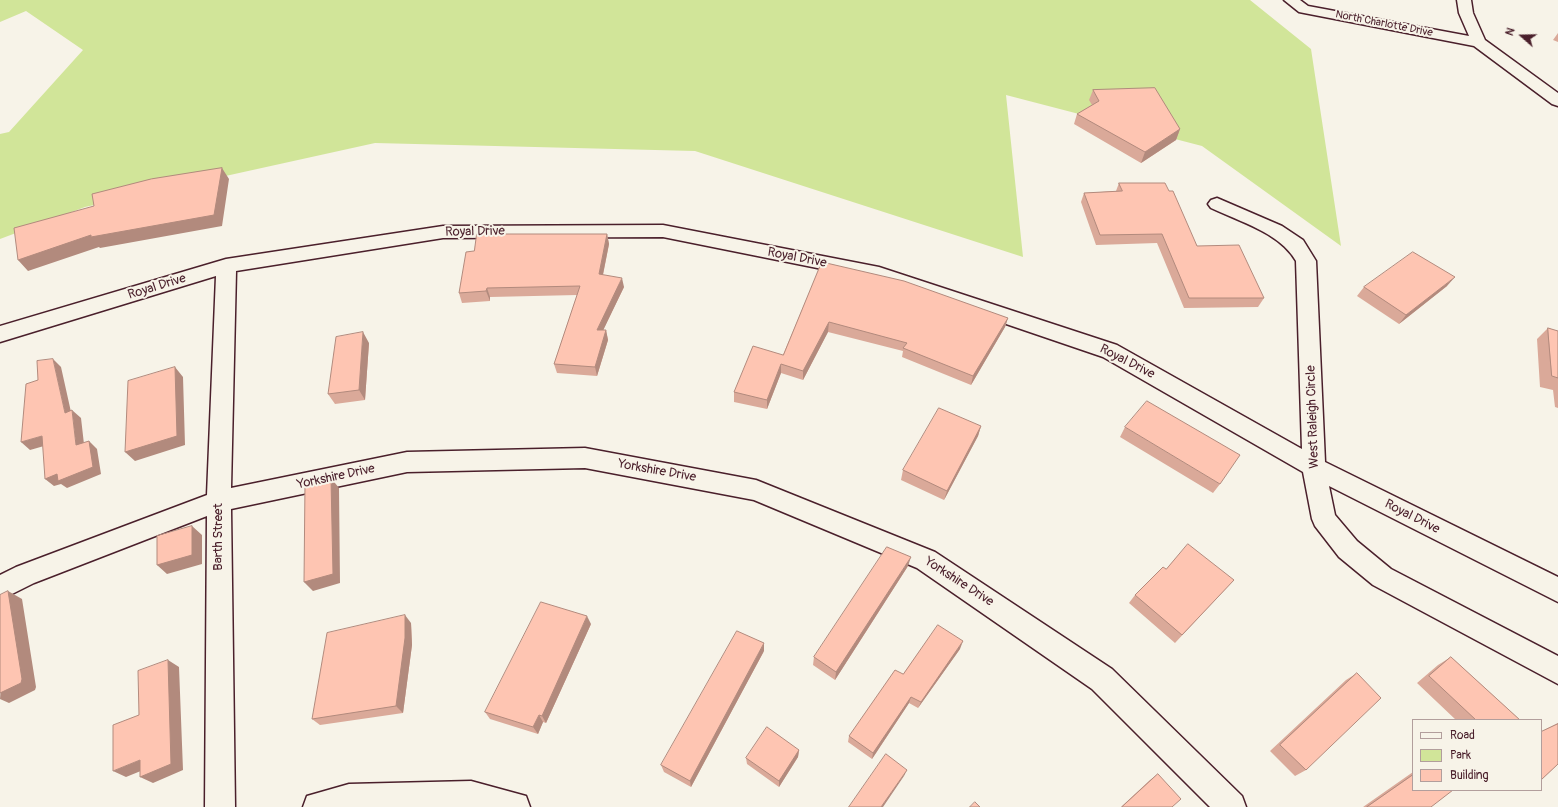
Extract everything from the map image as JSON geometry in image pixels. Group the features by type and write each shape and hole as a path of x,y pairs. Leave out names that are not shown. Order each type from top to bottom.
{"street":[{"name":"North Charlotte Drive","path":"1291,0 1304,9 1479,42"},
{"path":"1464,0 1466,13 1479,42 1558,101"},
{"name":"West Raleigh Circle","path":"1217,204 1276,230 1296,245 1306,261 1314,467 1324,519 1348,549 1382,577 1558,671"},
{"name":"Royal Drive","path":"0,334 226,266 443,232 663,231 879,274 1110,351 1314,467 1558,590"},
{"name":"Barth Street","path":"220,807 219,501 226,266"},
{"name":"Yorkshire Drive","path":"0,588 25,575 219,501 415,462 585,458 756,490 926,560 1102,679 1231,807"},
{"path":"318,807 349,799 471,796 515,807"}],"green space":[{"path":"0,0 1250,0 1311,49 1341,246 1202,146 1006,95 1023,257 695,151 375,143 85,207 0,239 0,134 9,132 83,50 26,11 0,22"}],"building":[{"path":"1155,88 1180,129 1145,152 1077,114 1099,101 1093,90"},
{"path":"222,168 214,215 91,237 91,235 18,260 14,228 94,206 92,194 151,179"},
{"path":"1119,183 1165,183 1169,191 1173,191 1197,246 1239,245 1264,298 1189,298 1162,234 1100,235 1084,193 1122,191"},
{"path":"477,234 607,234 599,274 622,278 597,330 606,330 595,367 554,364 580,286 487,288 486,291 459,293 466,252 474,251"},
{"path":"1413,252 1455,277 1406,315 1364,287"},
{"path":"822,262 904,281 1008,318 973,376 903,348 907,343 829,322 803,371 781,364 767,400 734,392 753,346 783,355"},
{"path":"1548,328 1558,331 1558,378 1552,376"},
{"path":"363,332 359,390 328,394 336,337"},
{"path":"53,359 65,413 72,410 76,445 89,441 93,467 58,481 57,474 45,479 42,436 21,442 26,384 38,380 37,361"},
{"path":"175,367 177,436 125,452 128,381"},
{"path":"1147,401 1240,455 1220,484 1125,427"},
{"path":"939,408 981,426 947,491 903,470"},
{"path":"331,478 333,574 304,582 305,484"},
{"path":"192,526 192,555 157,565 157,536"},
{"path":"1188,544 1234,580 1182,635 1135,595 1163,567 1166,569"},
{"path":"887,547 911,557 836,672 814,657"},
{"path":"8,591 22,679 21,683 0,693 0,595"},
{"path":"541,602 587,616 542,716 539,715 533,727 485,712"},
{"path":"405,615 405,638 396,706 312,719 327,633"},
{"path":"938,625 963,641 921,702 911,697 873,753 849,736 895,670 903,674"},
{"path":"737,631 764,643 690,781 661,765"},
{"path":"1451,657 1519,719 1475,719 1429,676"},
{"path":"168,660 171,764 140,777 140,760 113,771 113,725 139,715 138,671"},
{"path":"1357,673 1381,698 1306,770 1280,745"},
{"path":"1558,724 1558,764 1542,779 1542,732"},
{"path":"767,727 799,750 779,781 746,758"},
{"path":"886,754 907,770 881,807 849,807"},
{"path":"1158,774 1181,799 1172,807 1122,807"},
{"path":"1412,776 1412,791 1452,791 1431,807 1367,807"},
{"path":"975,802 980,807 970,807"}]}
